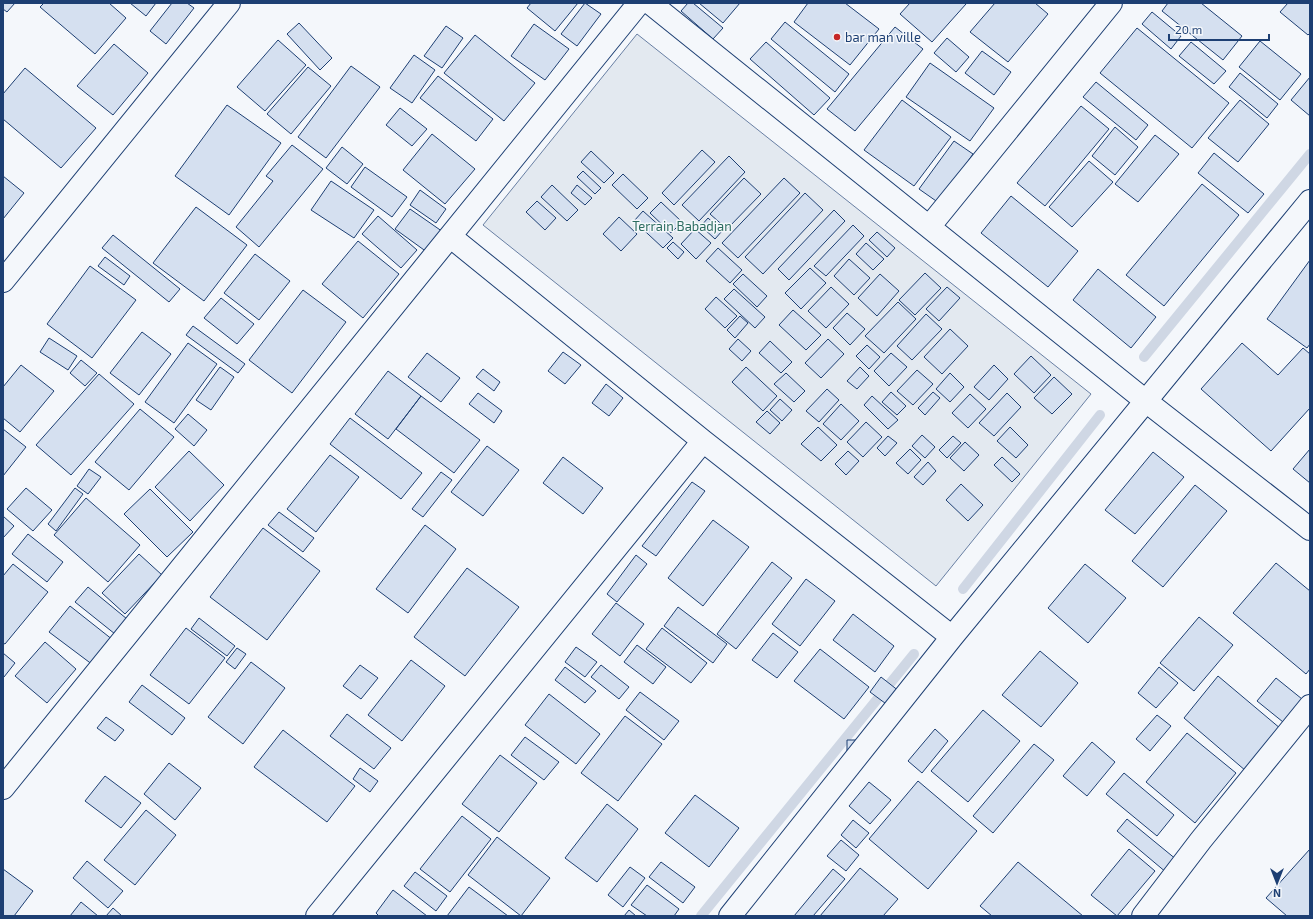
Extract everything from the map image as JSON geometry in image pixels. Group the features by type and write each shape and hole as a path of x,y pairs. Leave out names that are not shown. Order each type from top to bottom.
{"street":[{"path":"3,281 229,3"},
{"path":"3,788 451,237 639,3"},
{"path":"650,3 1147,402 1310,529"},
{"path":"929,227 1110,3"},
{"path":"730,916 952,637 1147,402 1310,201"},
{"path":"451,237 704,441 952,637"},
{"path":"317,916 704,441"},
{"path":"1143,916 1201,840 1310,706"}],"green space":[{"name":"Terrain Babadjan","path":"637,34 1091,394 936,586 483,225"}],"building":[{"path":"3,3 15,3 7,12 3,9"},
{"path":"44,3 109,3 126,18 95,54 40,7"},
{"path":"130,3 156,3 146,16"},
{"path":"172,3 187,3 194,8 166,44 150,31"},
{"path":"531,3 578,3 555,31 527,8"},
{"path":"585,3 601,14 577,46 561,34"},
{"path":"688,3 693,3 723,28 713,39 681,11"},
{"path":"699,3 740,3 723,23"},
{"path":"808,3 845,3 879,29 850,65 794,22"},
{"path":"910,3 966,4 932,42 900,14"},
{"path":"995,3 1035,3 1048,14 1008,62 970,32"},
{"path":"1168,3 1201,3 1242,36 1223,60 1162,11"},
{"path":"1288,3 1310,3 1310,33 1308,35 1280,12"},
{"path":"1152,12 1181,36 1171,49 1142,24"},
{"path":"785,22 849,74 835,92 771,39"},
{"path":"299,23 332,58 320,70 287,34"},
{"path":"534,24 569,49 545,80 511,56"},
{"path":"446,26 463,38 442,68 424,56"},
{"path":"895,27 923,49 855,131 827,109"},
{"path":"1137,28 1229,103 1192,148 1100,73"},
{"path":"475,35 535,83 504,121 444,73"},
{"path":"947,38 969,57 956,72 934,53"},
{"path":"278,40 306,65 265,111 237,87"},
{"path":"1260,41 1301,74 1280,100 1239,67"},
{"path":"766,42 830,98 814,115 750,59"},
{"path":"1191,42 1226,71 1214,84 1179,56"},
{"path":"114,44 148,73 113,115 77,86"},
{"path":"982,51 1011,72 994,95 965,73"},
{"path":"414,55 435,70 412,103 390,88"},
{"path":"930,63 994,108 970,141 906,97"},
{"path":"351,66 380,87 326,158 298,137"},
{"path":"308,67 331,86 291,134 267,114"},
{"path":"25,68 96,128 61,168 3,119 3,94"},
{"path":"1240,73 1278,104 1267,118 1229,87"},
{"path":"438,76 493,119 476,141 420,98"},
{"path":"1310,77 1310,116 1291,100"},
{"path":"1096,82 1148,125 1136,140 1083,97"},
{"path":"902,100 951,137 914,186 864,150"},
{"path":"1240,100 1269,124 1238,162 1208,138"},
{"path":"227,105 281,143 229,215 175,176"},
{"path":"1081,106 1109,129 1045,206 1017,183"},
{"path":"400,108 427,129 412,146 386,125"},
{"path":"1115,127 1138,147 1115,175 1092,156"},
{"path":"432,134 475,169 445,204 403,170"},
{"path":"1155,135 1179,154 1138,202 1115,184"},
{"path":"954,141 973,154 939,203 919,189"},
{"path":"292,145 323,169 259,247 236,227 273,181 266,176"},
{"path":"342,147 363,164 347,184 326,168"},
{"path":"702,150 715,162 674,205 662,193"},
{"path":"591,151 614,173 604,183 581,162"},
{"path":"1214,153 1264,194 1248,213 1198,173"},
{"path":"729,156 745,172 699,221 682,205"},
{"path":"1089,161 1113,182 1072,227 1049,207"},
{"path":"365,167 407,197 392,217 351,187"},
{"path":"583,171 601,188 595,194 577,177"},
{"path":"623,174 648,198 637,209 612,185"},
{"path":"3,176 24,193 3,219"},
{"path":"744,178 761,194 727,229 710,214"},
{"path":"784,178 800,193 738,258 722,243"},
{"path":"331,181 374,210 354,238 311,210"},
{"path":"1202,184 1239,215 1164,306 1126,275"},
{"path":"552,185 578,210 567,221 541,197"},
{"path":"577,185 592,198 585,205 571,193"},
{"path":"420,190 446,209 436,223 410,205"},
{"path":"805,193 823,210 763,274 745,257"},
{"path":"1011,196 1078,251 1048,287 981,233"},
{"path":"537,201 556,218 545,230 526,212"},
{"path":"661,202 682,222 671,233 650,213"},
{"path":"196,207 247,245 204,301 153,263"},
{"path":"410,209 446,234 431,255 395,229"},
{"path":"834,210 845,221 789,280 778,269"},
{"path":"643,211 673,238 663,248 634,221"},
{"path":"378,216 417,250 401,268 362,234"},
{"path":"619,217 637,234 621,251 603,234"},
{"path":"708,218 722,231 715,239 701,226"},
{"path":"853,225 864,236 826,276 814,266"},
{"path":"695,229 711,243 696,259 681,244"},
{"path":"877,232 895,248 887,257 869,240"},
{"path":"113,235 180,289 169,302 102,248"},
{"path":"358,241 399,274 363,318 322,284"},
{"path":"673,242 684,252 678,259 667,248"},
{"path":"866,243 884,259 873,270 856,254"},
{"path":"718,248 742,270 730,283 706,261"},
{"path":"255,254 290,281 259,320 224,293"},
{"path":"105,257 130,276 124,285 98,266"},
{"path":"849,259 870,278 854,295 834,276"},
{"path":"1310,260 1310,344 1307,348 1267,319"},
{"path":"90,266 136,300 92,358 47,324"},
{"path":"810,268 826,283 801,309 785,293"},
{"path":"1098,269 1156,317 1131,348 1073,300"},
{"path":"925,273 941,288 915,315 899,300"},
{"path":"743,274 767,296 757,307 733,284"},
{"path":"880,274 899,291 877,316 858,298"},
{"path":"831,287 849,304 826,328 808,311"},
{"path":"947,287 960,298 939,321 926,309"},
{"path":"734,289 765,317 755,328 724,299"},
{"path":"303,290 346,322 292,393 249,360"},
{"path":"716,297 737,316 725,328 705,309"},
{"path":"221,298 254,324 237,344 204,318"},
{"path":"898,302 916,319 884,353 865,336"},
{"path":"793,310 821,335 806,350 779,325"},
{"path":"847,313 865,329 850,345 833,328"},
{"path":"926,314 942,329 912,360 897,346"},
{"path":"740,316 748,323 735,338 727,330"},
{"path":"193,326 245,364 238,373 186,335"},
{"path":"950,329 968,346 942,374 924,357"},
{"path":"142,332 171,354 139,395 110,373"},
{"path":"49,338 77,356 68,370 40,352"},
{"path":"738,339 751,351 742,361 729,349"},
{"path":"828,339 844,354 821,378 805,363"},
{"path":"770,341 792,362 781,373 759,353"},
{"path":"188,343 217,364 174,423 145,402"},
{"path":"1242,343 1278,375 1303,348 1310,354 1310,408 1271,451 1201,389"},
{"path":"867,345 880,357 869,369 856,356"},
{"path":"563,352 581,365 565,384 548,371"},
{"path":"427,353 460,378 441,402 408,377"},
{"path":"891,353 907,367 889,386 874,371"},
{"path":"1031,356 1051,375 1034,393 1014,374"},
{"path":"81,360 97,373 85,386 70,373"},
{"path":"21,365 54,391 20,432 3,418 3,387"},
{"path":"994,365 1008,379 989,400 974,387"},
{"path":"220,367 234,377 211,410 196,400"},
{"path":"746,367 777,396 763,411 732,382"},
{"path":"860,367 869,376 857,389 847,381"},
{"path":"483,369 500,382 494,391 476,377"},
{"path":"917,370 933,384 913,405 897,391"},
{"path":"388,371 421,396 388,439 355,414"},
{"path":"786,373 805,391 794,402 774,384"},
{"path":"950,373 964,387 950,402 936,389"},
{"path":"99,374 134,404 71,475 36,445"},
{"path":"1054,377 1072,394 1052,414 1034,398"},
{"path":"606,384 623,398 609,416 592,403"},
{"path":"827,389 839,400 819,422 806,411"},
{"path":"891,392 906,406 897,415 882,402"},
{"path":"933,392 940,398 925,415 918,408"},
{"path":"478,393 502,411 494,423 469,404"},
{"path":"1007,393 1021,407 994,436 979,423"},
{"path":"970,394 986,409 968,428 952,413"},
{"path":"421,396 480,440 454,473 396,429"},
{"path":"872,396 898,420 888,429 864,405"},
{"path":"780,399 792,410 782,421 770,410"},
{"path":"841,404 859,421 841,440 823,424"},
{"path":"140,409 174,437 129,490 95,462"},
{"path":"767,411 780,423 770,434 756,422"},
{"path":"188,414 207,430 194,446 175,429"},
{"path":"350,418 422,473 401,499 330,444"},
{"path":"866,422 882,437 863,457 847,442"},
{"path":"818,427 837,445 821,461 801,444"},
{"path":"1010,427 1028,445 1016,458 997,441"},
{"path":"3,429 26,447 3,476"},
{"path":"922,435 935,447 925,458 912,446"},
{"path":"888,436 897,443 885,456 877,448"},
{"path":"953,436 961,443 947,458 939,450"},
{"path":"965,442 979,455 964,471 950,458"},
{"path":"487,446 519,470 483,516 451,492"},
{"path":"910,449 921,460 908,474 896,463"},
{"path":"1310,449 1310,483 1293,469"},
{"path":"189,451 224,485 190,521 155,487"},
{"path":"848,451 859,461 846,475 835,464"},
{"path":"1153,452 1184,477 1135,534 1105,510"},
{"path":"330,455 359,477 316,532 287,509"},
{"path":"563,457 603,488 583,514 543,483"},
{"path":"1002,457 1020,474 1012,482 994,465"},
{"path":"928,462 936,471 923,485 914,477"},
{"path":"89,469 101,477 88,494 77,486"},
{"path":"441,472 452,480 423,517 412,509"},
{"path":"692,482 705,491 656,556 642,546"},
{"path":"961,484 983,505 968,521 946,500"},
{"path":"1195,485 1227,511 1163,587 1132,561"},
{"path":"26,488 52,510 33,531 7,509"},
{"path":"75,488 83,494 56,531 48,524"},
{"path":"150,489 193,532 167,557 124,514"},
{"path":"86,498 140,545 108,582 54,535"},
{"path":"279,512 314,538 303,552 268,525"},
{"path":"3,516 14,526 3,538"},
{"path":"713,520 749,547 703,606 668,578"},
{"path":"425,525 456,549 408,613 376,589"},
{"path":"263,528 320,571 267,640 210,597"},
{"path":"28,534 63,562 47,582 12,554"},
{"path":"139,554 162,575 125,614 102,593"},
{"path":"636,555 647,564 617,602 607,594"},
{"path":"772,562 792,578 736,649 717,634"},
{"path":"1276,563 1310,591 1310,669 1306,674 1233,613"},
{"path":"13,564 48,592 5,644 3,643 3,576"},
{"path":"1085,564 1126,598 1088,643 1048,608"},
{"path":"467,568 519,607 465,676 414,637"},
{"path":"806,579 835,601 800,646 772,624"},
{"path":"88,587 127,619 115,634 75,602"},
{"path":"616,603 644,624 620,656 592,634"},
{"path":"70,606 113,640 93,665 49,632"},
{"path":"678,607 727,644 713,663 664,626"},
{"path":"853,614 894,646 875,672 833,640"},
{"path":"1199,617 1233,645 1194,691 1160,663"},
{"path":"199,618 235,646 227,656 191,629"},
{"path":"186,628 225,658 189,704 150,675"},
{"path":"662,628 707,663 691,683 646,649"},
{"path":"773,633 798,652 777,678 752,660"},
{"path":"45,642 76,669 47,703 15,676"},
{"path":"637,645 666,667 653,684 624,662"},
{"path":"576,647 597,662 585,677 565,662"},
{"path":"237,648 246,654 235,669 226,662"},
{"path":"820,649 869,687 844,719 794,681"},
{"path":"1040,651 1078,683 1041,727 1002,695"},
{"path":"3,653 15,663 4,677 3,677"},
{"path":"411,660 445,686 402,741 368,715"},
{"path":"251,662 285,688 243,744 208,717"},
{"path":"360,665 378,678 361,699 343,686"},
{"path":"601,665 629,687 619,699 591,677"},
{"path":"565,667 596,691 585,703 555,680"},
{"path":"1159,667 1178,683 1156,708 1138,693"},
{"path":"1218,676 1281,729 1246,771 1184,718"},
{"path":"881,677 904,695 893,709 870,692"},
{"path":"1276,678 1302,699 1283,722 1257,701"},
{"path":"142,685 185,718 172,735 129,702"},
{"path":"640,692 679,721 664,740 626,710"},
{"path":"549,694 600,734 576,764 525,725"},
{"path":"983,710 1020,741 968,802 931,771"},
{"path":"347,714 391,748 374,769 330,736"},
{"path":"1157,715 1171,726 1150,751 1136,739"},
{"path":"625,716 662,744 618,801 581,773"},
{"path":"106,717 124,730 115,741 97,728"},
{"path":"935,729 948,741 922,773 908,761"},
{"path":"283,730 355,786 327,822 254,767"},
{"path":"1187,733 1236,773 1195,823 1146,782"},
{"path":"525,737 559,762 544,780 511,755"},
{"path":"847,740 862,740 847,762"},
{"path":"1092,742 1115,762 1087,796 1063,776"},
{"path":"1034,744 1054,760 993,833 973,816"},
{"path":"500,755 537,783 499,832 462,804"},
{"path":"169,763 201,788 175,820 144,794"},
{"path":"360,768 378,781 370,792 353,779"},
{"path":"1124,773 1174,815 1157,836 1106,794"},
{"path":"105,776 141,803 121,828 85,801"},
{"path":"918,781 977,831 928,889 869,839"},
{"path":"869,782 891,800 870,824 849,806"},
{"path":"695,795 739,828 709,867 665,833"},
{"path":"607,804 638,829 597,882 565,858"},
{"path":"146,810 176,835 135,885 104,860"},
{"path":"462,816 491,839 450,892 420,869"},
{"path":"1127,819 1177,860 1167,873 1117,831"},
{"path":"853,820 869,833 856,848 841,835"},
{"path":"497,837 550,878 521,916 468,875"},
{"path":"841,840 859,855 846,871 827,856"},
{"path":"1129,849 1155,871 1117,916 1091,895"},
{"path":"1310,849 1310,916 1287,916 1266,898"},
{"path":"87,861 123,891 108,908 73,878"},
{"path":"661,862 695,887 683,903 649,877"},
{"path":"1018,862 1083,916 992,916 980,906"},
{"path":"630,867 645,878 623,907 608,895"},
{"path":"860,868 898,899 883,916 820,916"},
{"path":"3,869 33,891 14,916 3,916"},
{"path":"833,869 845,879 813,916 794,916"},
{"path":"415,872 447,896 436,911 404,886"},
{"path":"647,885 679,909 674,916 647,916 631,905"},
{"path":"469,887 508,916 447,916"},
{"path":"393,890 427,916 379,916 376,913"},
{"path":"81,902 98,916 70,916"},
{"path":"113,908 122,916 106,916"},
{"path":"629,910 636,916 624,916"}],"waterway":[{"path":"1144,357 1310,154"},
{"path":"963,589 1100,415"},
{"path":"701,916 914,654"}],"place":[{"name":"bar man ville","path":"837,37"}]}
